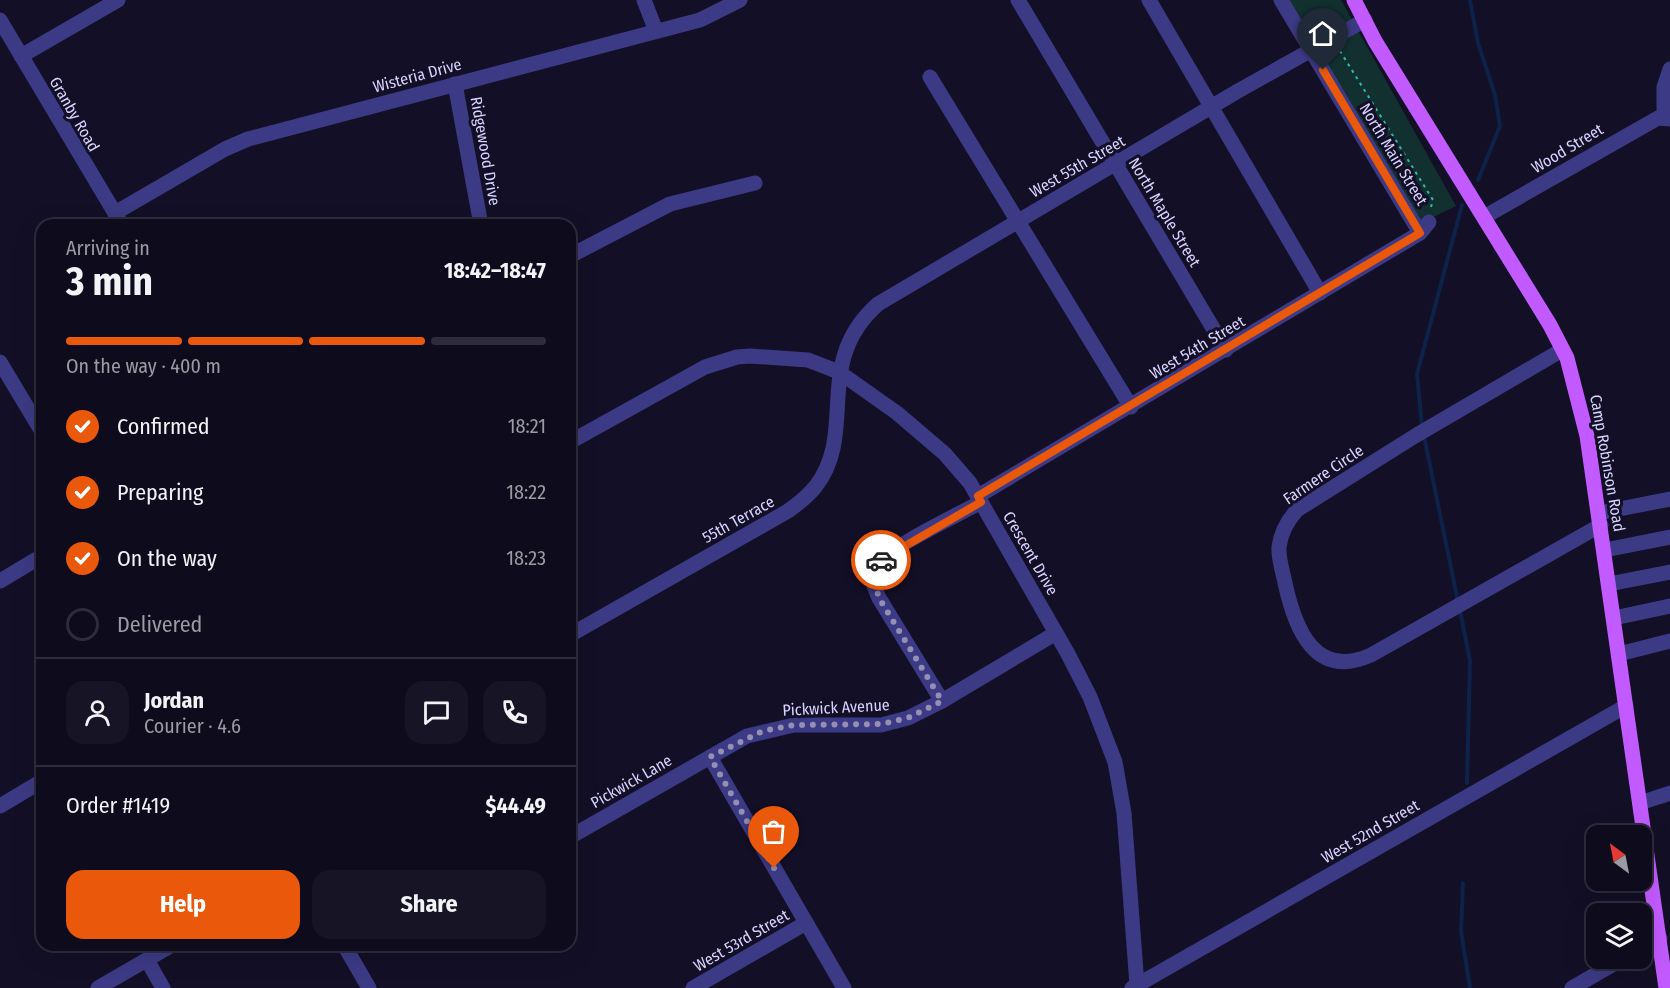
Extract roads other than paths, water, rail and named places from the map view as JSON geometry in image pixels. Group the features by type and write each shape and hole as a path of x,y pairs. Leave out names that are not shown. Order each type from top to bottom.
{"main road":[{"name":"Camp Robinson Road","path":"1354,0 1562,350 1579,399 1605,550 1659,938 1667,964 1666,988"}],"street":[{"path":"21,56 118,0"},
{"path":"644,0 656,31"},
{"name":"Wisteria Drive","path":"118,219 225,149 248,139 709,17 740,0"},
{"name":"North Maple Street","path":"1018,0 1226,350"},
{"path":"1149,0 1320,293"},
{"name":"North Main Street","path":"1281,0 1424,227"},
{"name":"Granby Road","path":"0,20 118,219"},
{"name":"West 55th Street","path":"839,372 852,332 878,304 1212,107 1365,20"},
{"path":"1667,118 1664,87 1670,69"},
{"path":"930,77 1131,407"},
{"name":"Ridgewood Drive","path":"455,84 480,219"},
{"name":"Wood Street","path":"1482,214 1610,143 1667,118"},
{"path":"576,253 670,204 755,183"},
{"name":"West 54th Street","path":"942,701 879,598 874,586 874,568 893,552 1320,293 1424,227"},
{"name":"Farmere Circle","path":"1562,350 1415,436 1297,510 1287,520 1278,550 1287,594 1302,636 1320,655 1334,661 1351,662 1364,658 1463,603 1600,519 1670,499"},
{"name":"Crescent Drive","path":"576,439 691,374 721,361 750,356 808,360 839,372 897,412 945,454 980,499 1056,633 1090,698 1115,762 1124,813 1134,987"},
{"path":"0,362 36,422"},
{"name":"55th Terrace","path":"576,631 789,511 803,500 815,487 828,461 835,420 839,372"},
{"path":"1605,550 1670,537"},
{"path":"0,581 36,560"},
{"path":"1609,584 1670,572"},
{"path":"1614,618 1670,606"},
{"name":"Pickwick Avenue","path":"710,757 763,731 794,725 881,724 908,718 942,701 1056,633"},
{"path":"1619,654 1670,641"},
{"name":"West 52nd Street","path":"1134,987 1626,706"},
{"path":"710,757 844,988"},
{"name":"Pickwick Lane","path":"576,834 710,757"},
{"path":"0,806 36,785"},
{"path":"1640,803 1670,793"},
{"name":"West 53rd Street","path":"693,988 806,923"},
{"path":"1652,942 1659,938"},
{"path":"98,988 162,951"},
{"path":"347,951 369,988"},
{"path":"147,960 163,988"},
{"path":"1572,988 1605,969"}],"waterway":[{"path":"1470,0 1478,43 1495,95 1500,126 1478,180"},
{"path":"1422,426 1417,374 1462,205"},
{"path":"1424,436 1458,602"},
{"path":"1460,610 1470,661 1467,783"},
{"path":"1463,883 1461,931 1470,988"}]}
